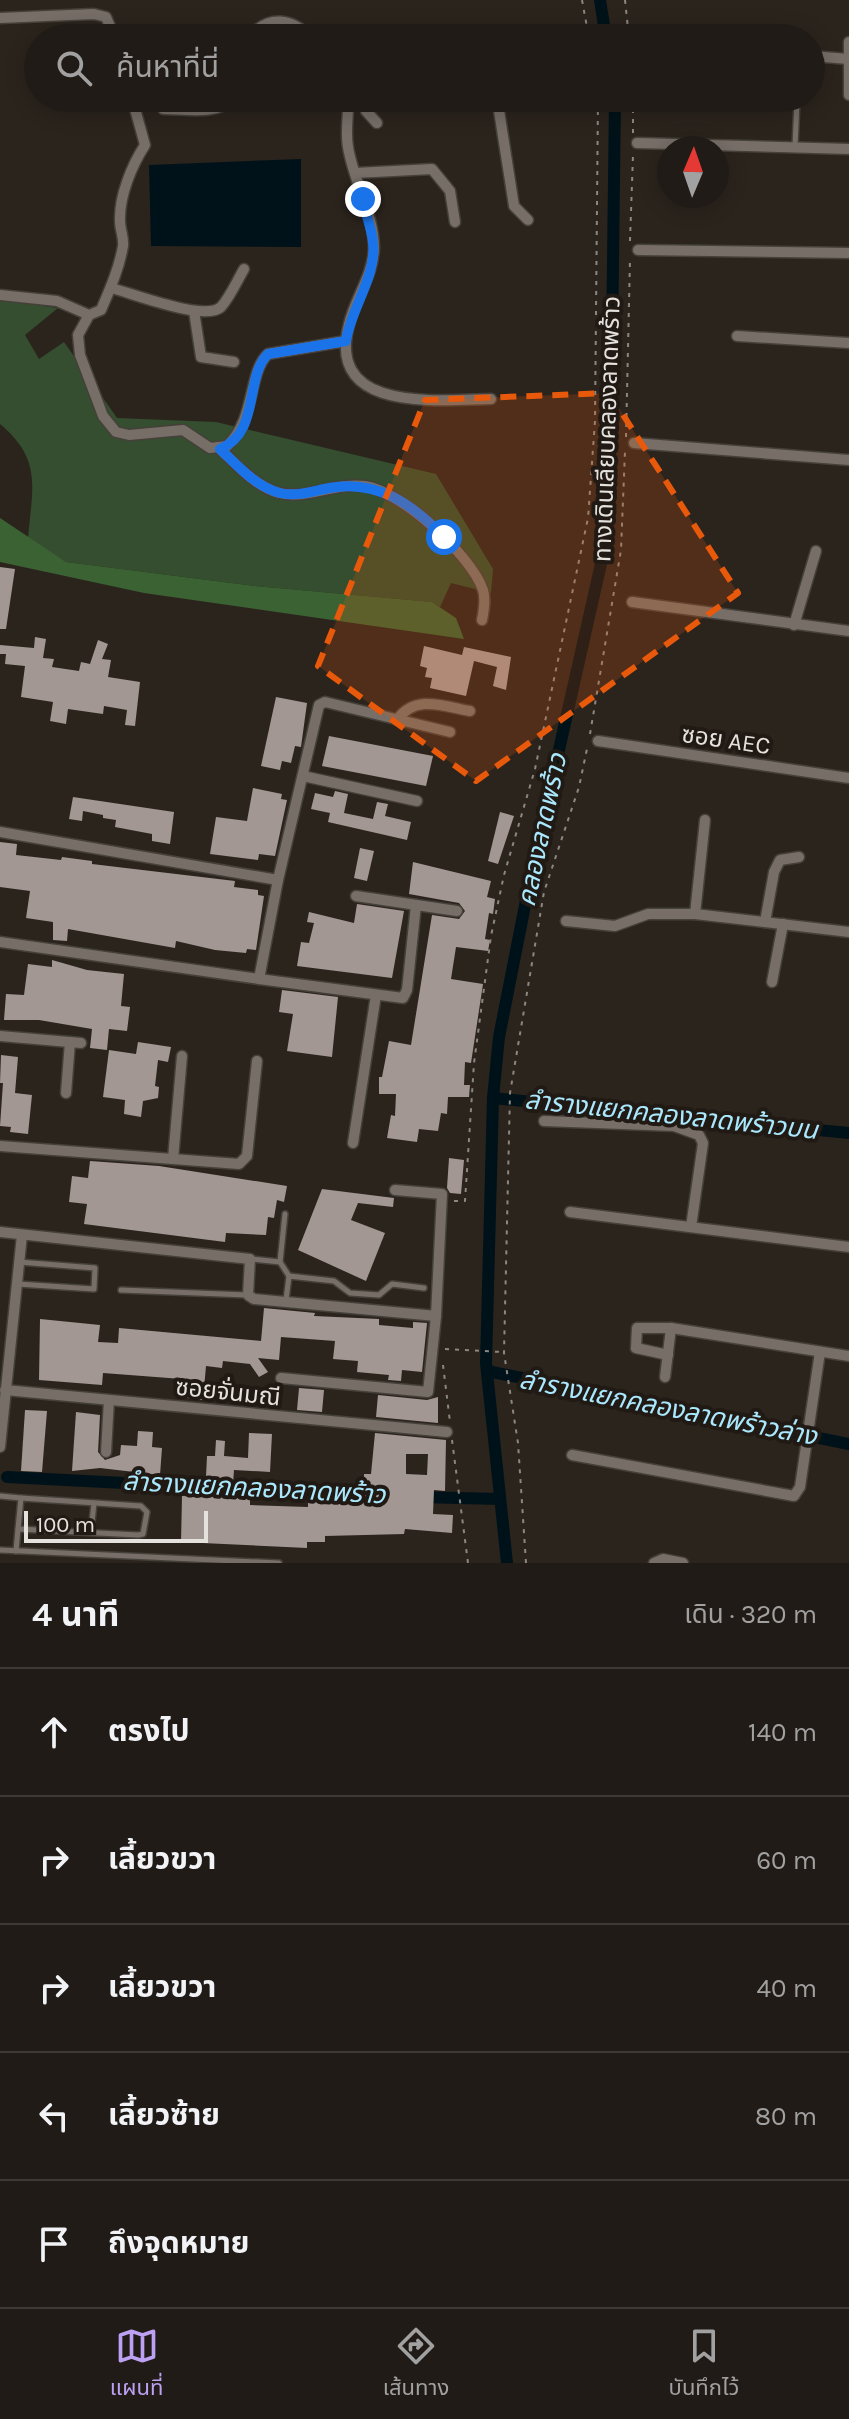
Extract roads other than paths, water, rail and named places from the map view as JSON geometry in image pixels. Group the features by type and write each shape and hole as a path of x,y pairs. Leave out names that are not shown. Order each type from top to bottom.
{"street":[{"path":"0,18 94,14 106,17 109,24"},
{"path":"266,24 280,20 294,24"},
{"path":"849,42 849,95"},
{"path":"825,57 848,59"},
{"path":"136,112 145,145 135,161 122,203 120,221 124,241 111,288 101,310 89,315 78,335 80,355 103,416 116,432 129,435 183,430 203,445 220,449 253,479 282,494 362,485 396,498 428,520 479,583 485,600 482,620"},
{"path":"348,112 347,145 374,243 373,259 349,322 346,341 352,372 368,388 411,399 491,399"},
{"path":"367,112 377,123"},
{"path":"499,112 514,206 528,220"},
{"path":"637,143 849,149"},
{"path":"355,173 432,169 450,191 455,222"},
{"path":"634,247 849,253"},
{"path":"111,288 194,311 210,312 221,306 244,269"},
{"path":"0,295 57,301 89,315"},
{"path":"194,311 201,357 234,362"},
{"path":"737,336 849,343"},
{"path":"220,449 234,439 244,425 261,365 268,354 346,341"},
{"path":"634,443 849,460"},
{"path":"794,625 816,551"},
{"path":"632,602 849,631"},
{"path":"259,979 278,880 322,703 450,732"},
{"path":"397,720 404,709 416,704 470,711"},
{"name":"ซอย AEC","path":"598,741 849,778"},
{"path":"303,776 417,801"},
{"path":"695,914 705,820"},
{"path":"0,832 278,880"},
{"path":"765,922 774,872 780,860 799,857"},
{"path":"356,896 457,911"},
{"path":"0,942 399,998 407,993 416,905"},
{"path":"566,921 615,926 648,914 695,914 849,932"},
{"path":"772,982 783,924"},
{"path":"353,1143 376,995"},
{"path":"0,1036 76,1043 66,1093"},
{"path":"173,1159 182,1056"},
{"path":"0,1146 239,1164 246,1160 257,1061"},
{"path":"544,1121 674,1126 699,1135 703,1143 691,1227"},
{"path":"281,1378 403,1392 430,1391 442,1194 395,1190"},
{"path":"570,1212 849,1247"},
{"path":"0,1232 250,1259 248,1295 254,1299 436,1316"},
{"path":"0,1443 5,1351 22,1235"},
{"path":"668,1355 636,1348 636,1330 651,1326 671,1328 849,1356"},
{"path":"665,1377 671,1328"},
{"path":"572,1455 791,1496 800,1487 820,1352"},
{"name":"ซอยจั่นมณี","path":"5,1390 449,1431"},
{"path":"106,1452 109,1400"},
{"path":"654,1563 663,1559 683,1563"}],"lane":[{"path":"795,147 797,112"},
{"path":"285,1214 280,1262 289,1276 286,1301"},
{"path":"250,1259 280,1262"},
{"path":"17,1284 94,1289 95,1268 19,1262"},
{"path":"289,1276 335,1281 352,1293 379,1295 392,1284 424,1288"},
{"path":"121,1290 248,1295"},
{"path":"0,1496 141,1506 147,1512 143,1534 138,1535 18,1529"},
{"path":"16,1551 21,1498"},
{"path":"91,1532 94,1503"},
{"path":"0,1550 279,1563"}],"waterway":[{"name":"คลองลาดพร้าว","path":"600,0 604,24"},
{"name":"คลองลาดพร้าว","path":"507,1563 486,1363 493,1098 499,1037 533,865 605,546 611,424 615,112"},
{"name":"ลำรางแยกคลองลาดพร้าวบน","path":"493,1098 849,1133"},
{"name":"ลำรางแยกคลองลาดพร้าวล่าง","path":"487,1371 849,1444"},
{"name":"ลำรางแยกคลองลาดพร้าว","path":"7,1477 379,1496"},
{"name":"ลำรางแยกคลองลาดพร้าว","path":"418,1497 500,1499"}]}
